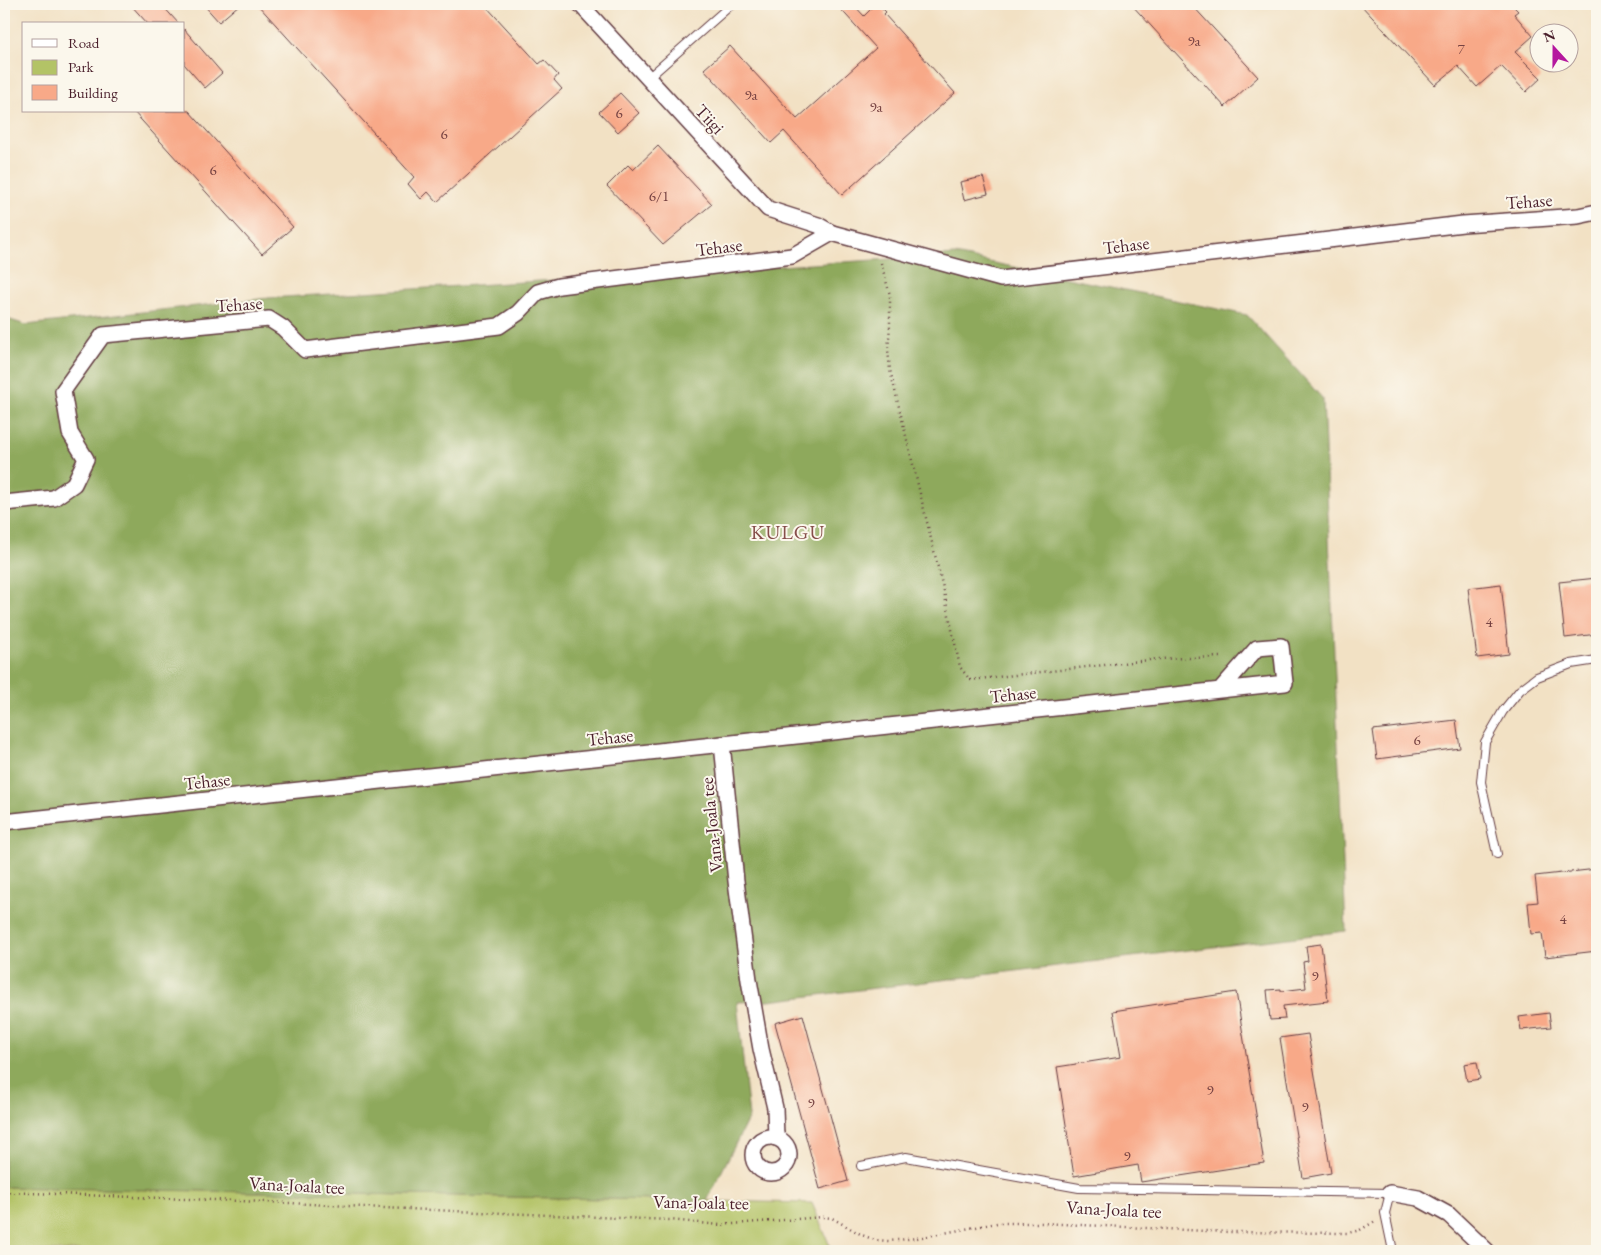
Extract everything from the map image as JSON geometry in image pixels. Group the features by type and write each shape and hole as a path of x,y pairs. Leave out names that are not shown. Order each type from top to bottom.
{"street":[{"name":"Tiigi","path":"580,4 768,209 818,225 832,233"},
{"name":"Tehase","path":"4,503 54,498 74,484 86,459 70,433 63,391 103,335 269,319 283,328 305,350 499,326 518,313 538,292 559,286 792,256 832,233 1001,279 1463,224 1578,216 1597,212"},
{"name":"Tehase","path":"4,822 1220,690"},
{"name":"Vana-Joala tee","path":"722,744 736,881 748,972 761,1049 775,1108 776,1138"},
{"path":"1390,1193 1418,1198 1449,1215 1486,1251"}],"lane":[{"path":"647,79 732,4"},
{"path":"1498,854 1481,782 1485,742 1503,710 1520,690 1537,677 1572,664 1597,660"},
{"path":"861,1166 906,1157 1078,1188 1390,1193 1386,1213 1393,1251"}],"path":[{"path":"865,242 880,259 890,295 888,350 890,370 960,666 970,680 1158,659 1221,657"},
{"name":"Vana-Joala tee","path":"4,1192 670,1220 720,1225 823,1217 832,1218 875,1240 917,1238 997,1223 1229,1232 1348,1233 1373,1223 1386,1213"}],"green space":[{"path":"955,255 1247,315 1323,399 1346,931 769,1001 737,1002 749,1117 707,1201 4,1187 4,318 26,325 268,298"},
{"path":"4,1187 812,1203 832,1251 4,1251"}],"building":[{"path":"130,4 161,4 177,22 146,22"},
{"path":"203,4 240,4 219,22"},
{"path":"257,4 484,4 539,64 544,60 558,75 554,80 562,89 437,202 428,192 421,199 408,184 414,177"},
{"path":"836,4 853,4 864,16 878,4 886,12 884,14 955,93 842,195 784,131 771,143 704,69 730,46 797,119 876,48"},
{"path":"1131,4 1191,4 1258,77 1225,107"},
{"path":"1360,4 1511,4 1518,11 1514,14 1528,30 1528,40 1515,52 1528,65 1528,72 1535,72 1541,78 1526,92 1501,66 1477,87 1458,66 1435,85"},
{"path":"185,30 222,73 205,88 185,65"},
{"path":"620,93 639,113 618,132 599,112"},
{"path":"189,111 293,227 262,254 134,112"},
{"path":"658,146 712,204 663,245 607,186 628,165 633,170"},
{"path":"983,177 988,194 964,200 960,182"},
{"path":"1597,578 1597,634 1565,638 1559,582"},
{"path":"1501,584 1509,654 1477,658 1468,588"},
{"path":"1456,720 1460,748 1377,759 1373,730"},
{"path":"1597,869 1597,951 1545,957 1542,933 1531,934 1528,903 1538,902 1535,876"},
{"path":"1321,944 1328,1001 1283,1006 1285,1019 1270,1020 1267,990 1281,989 1281,991 1306,988 1303,962 1308,961 1306,946"},
{"path":"1236,992 1264,1163 1141,1182 1138,1165 1074,1176 1057,1067 1121,1057 1113,1011"},
{"path":"1549,1013 1551,1027 1521,1030 1519,1017"},
{"path":"803,1015 848,1181 820,1189 775,1023"},
{"path":"1308,1034 1331,1173 1303,1178 1280,1038"},
{"path":"1477,1062 1480,1079 1467,1081 1464,1064"}],"district":[{"name":"KULGU","path":"788,532"}]}
